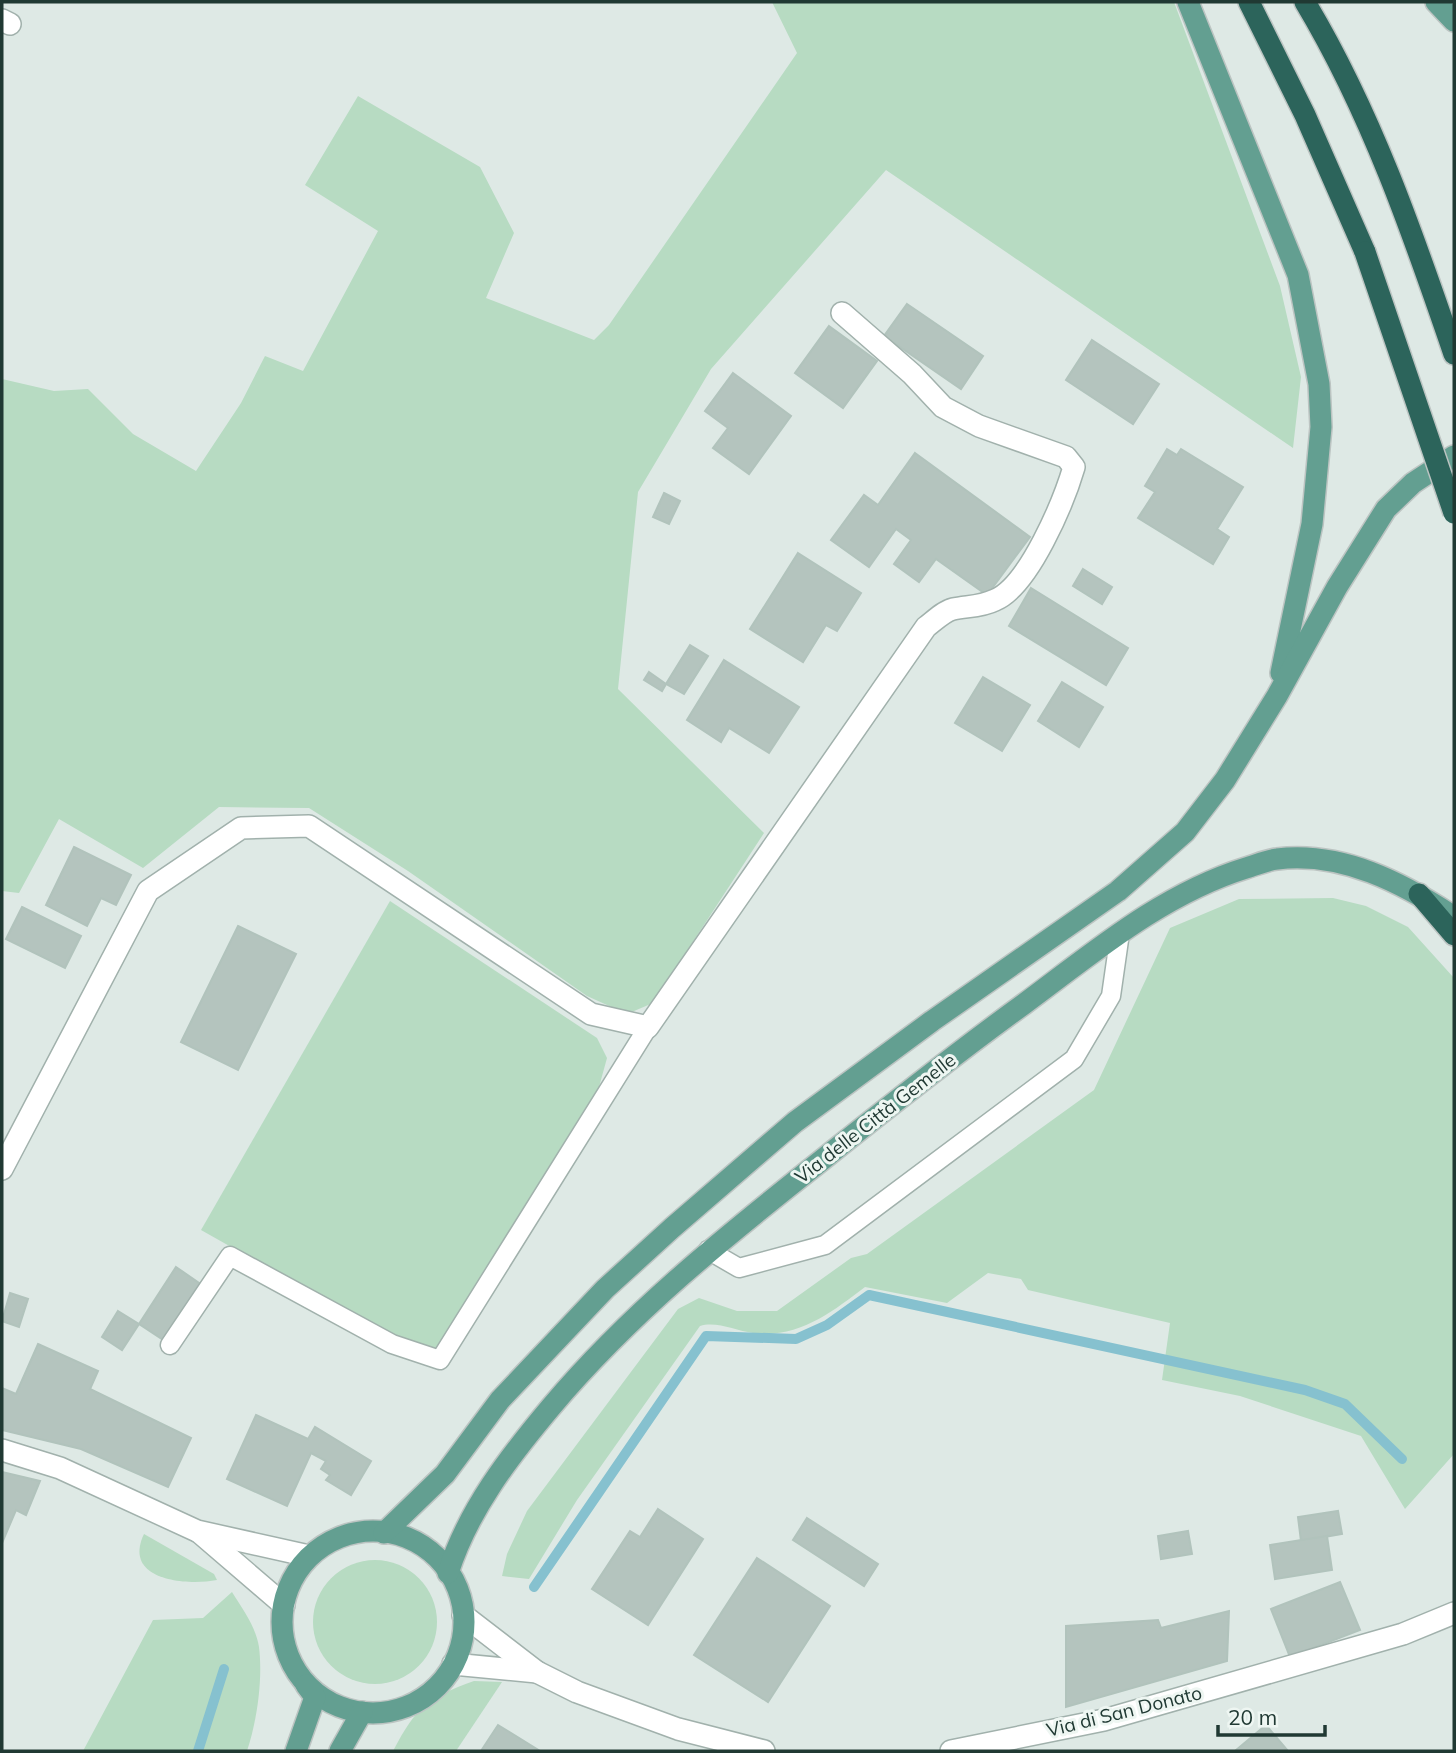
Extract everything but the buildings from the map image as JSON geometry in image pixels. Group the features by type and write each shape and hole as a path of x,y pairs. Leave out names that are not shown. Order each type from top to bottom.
{"highway":[{"path":"1250,2 1305,115 1365,252 1454,513"},
{"path":"1306,2 1356,99 1413,234 1454,354"},
{"path":"1419,894 1454,935"}],"main road":[{"path":"1188,2 1298,275 1319,384 1321,427 1312,524 1277,696"},
{"path":"1436,2 1454,21"},
{"path":"384,1533 445,1474 500,1401 605,1289 672,1228 795,1122 932,1021 1118,891 1185,832 1225,780 1277,696 1337,587 1386,509 1406,489 1454,456"},
{"name":"Via delle Città Gemelle","path":"448,1573 458,1540 476,1509 497,1476 552,1406 610,1344 708,1250 969,1044 1138,920 1219,876 1277,859 1312,860 1349,866 1381,876 1419,894 1454,917"},
{"path":"296,1751 315,1697 306,1685 292,1665 284,1643 281,1619 294,1575 310,1556 328,1543 350,1534 384,1533 420,1544 438,1559 462,1601 463,1615 460,1649 435,1689 415,1703 393,1712 362,1712 345,1709 323,1699 306,1685"},
{"path":"340,1751 362,1712"}],"street":[{"path":"2,1169 148,891 241,828 309,826 591,1014 648,1027 926,627 951,610 972,608 998,600 1015,585 1031,562 1068,486 1074,467 1066,457 979,426 943,407 912,374 842,313"},
{"path":"2,1450 60,1468 197,1531 310,1556"},
{"path":"197,1531 284,1605"},
{"name":"Via di San Donato","path":"951,1751 1104,1720 1403,1634 1454,1613"},
{"path":"463,1615 537,1672 577,1692 728,1746 764,1751"},
{"path":"453,1664 537,1672"}],"lane":[{"path":"708,1250 739,1268 825,1245 1074,1059 1111,996 1119,933"},
{"path":"170,1345 230,1256 392,1344 440,1360 648,1027"}],"green space":[{"path":"772,2 1174,2 1280,286 1301,377 1293,448 886,170 711,369 638,492 618,689 764,833 653,1003 627,1014 587,996 408,871 309,808 219,807 143,868 59,819 19,893 2,891 2,379 54,391 88,389 133,434 196,471 241,403 265,356 303,371 378,231 305,185 358,96 480,167 514,233 486,298 594,340 609,325 797,53"},
{"path":"1333,898 1366,906 1408,927 1454,978 1454,1454 1405,1509 1361,1436 1240,1396 1162,1380 1170,1323 1028,1290 1021,1279 988,1273 947,1303 865,1287 814,1322 785,1332 753,1333 720,1325 700,1326 577,1500 529,1579 502,1576 507,1554 527,1511 678,1309 699,1298 737,1311 777,1311 851,1258 867,1254 1094,1090 1170,928 1239,899"},
{"path":"390,901 597,1038 607,1058 599,1087 441,1345 433,1350 414,1350 201,1230"},
{"path":"144,1534 214,1574 217,1580 174,1580 149,1570 142,1561 140,1549"},
{"path":"375,1560 399,1565 419,1578 432,1598 437,1622 432,1646 419,1666 399,1679 375,1684 351,1679 331,1666 318,1646 313,1622 318,1598 331,1578 351,1565"},
{"path":"232,1592 252,1625 259,1647 258,1700 247,1751 83,1751 153,1620 203,1618"},
{"path":"474,1681 502,1682 456,1751 393,1751 409,1724 424,1706 445,1693"}],"waterway":[{"path":"534,1587 706,1336 796,1339 827,1325 869,1295 1305,1390 1345,1404 1402,1459"},
{"path":"198,1751 224,1669"}]}
